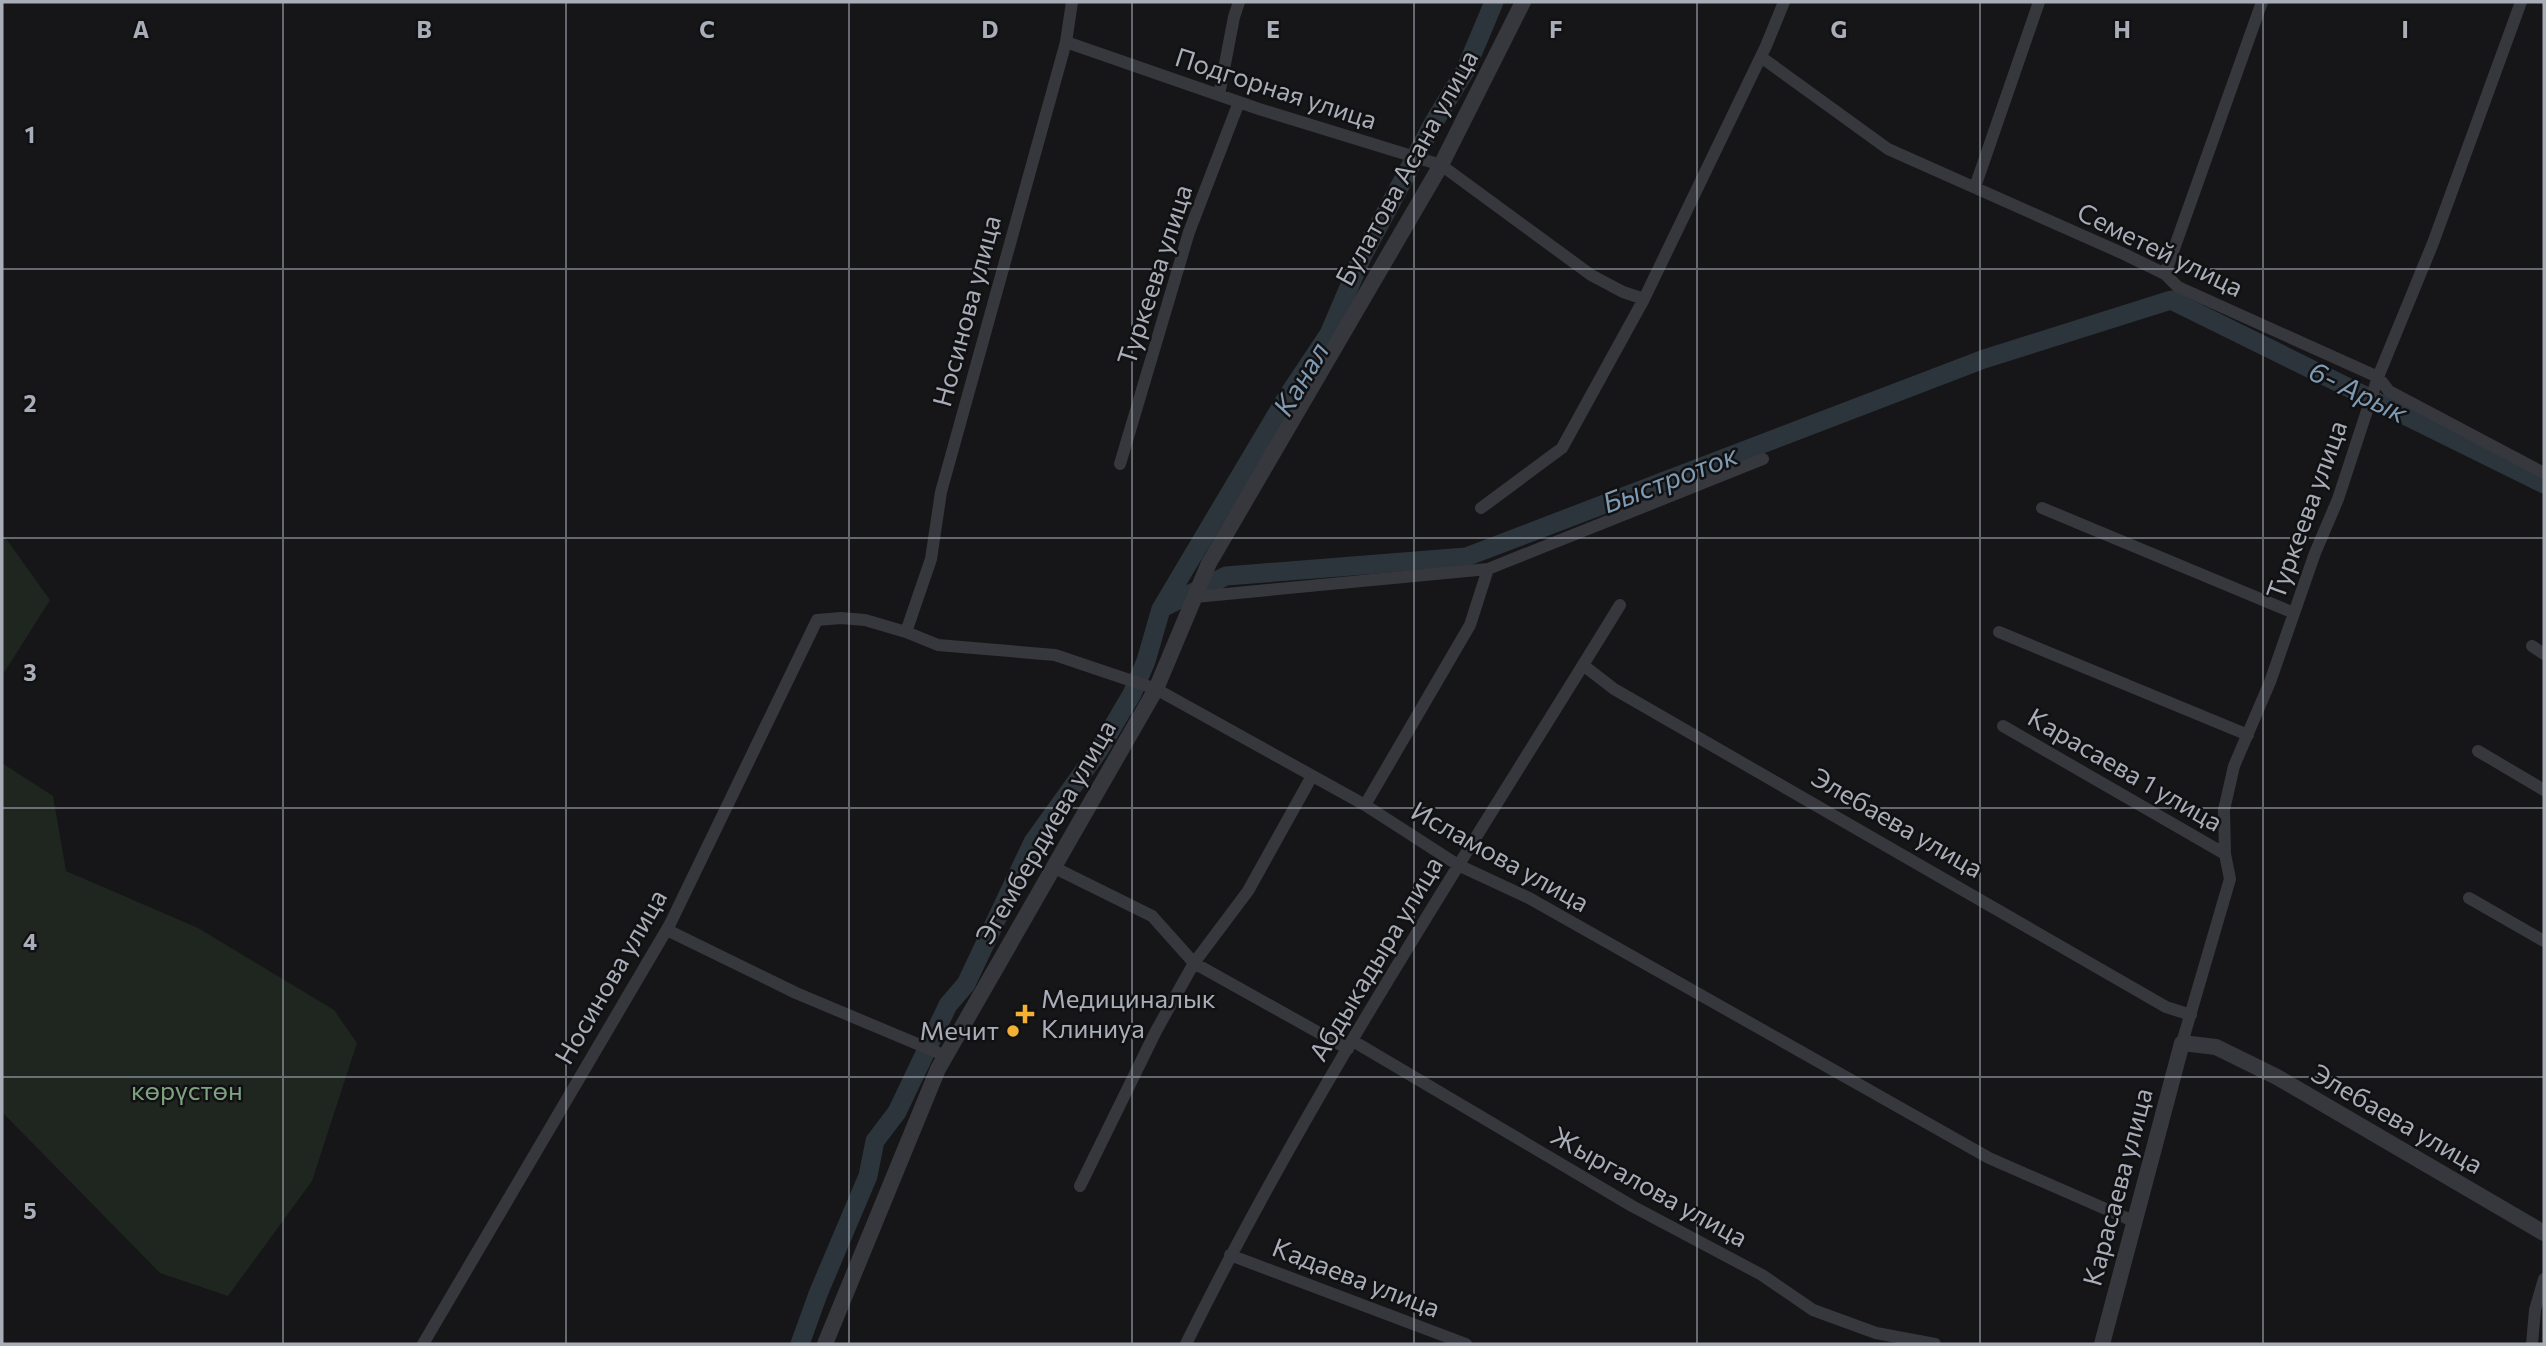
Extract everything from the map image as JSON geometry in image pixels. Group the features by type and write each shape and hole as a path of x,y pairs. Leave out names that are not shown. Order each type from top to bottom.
{"street":[{"name":"Носинова улица","path":"906,632 930,559 941,492 1066,42 1072,2"},
{"path":"1219,95 1239,2"},
{"name":"Булатова Асана улица","path":"1332,355 1441,165 1523,2"},
{"path":"1481,508 1562,448 1644,299 1761,57 1784,2"},
{"path":"1975,187 2039,2"},
{"path":"2165,274 2262,2"},
{"name":"Туркеева улица","path":"2182,1043 2230,879 2225,854 2224,810 2234,766 2270,682 2315,553 2338,499 2378,377 2432,243 2521,2"},
{"name":"Подгорная улица","path":"1066,42 1238,102 1441,165 1591,275 1623,292 1644,299"},
{"name":"Семетей улица","path":"1761,57 1888,149 2165,274 2178,287 2378,377 2389,391 2544,473"},
{"name":"Туркеева улица","path":"1120,464 1189,232 1238,102"},
{"name":"Эгембердиева улица","path":"825,1344 946,1056 1156,690 1209,563 1332,355"},
{"path":"1195,597 1488,569 1763,459"},
{"path":"2042,509 2294,613"},
{"path":"1365,805 1470,625 1488,569"},
{"name":"Абдыкадыра улица","path":"1186,1344 1230,1255 1351,1045 1458,865 1620,605"},
{"name":"Носинова улица","path":"423,1344 667,930 817,620"},
{"name":"Исламова улица","path":"817,620 865,620 938,645 1055,655 1156,690 1365,805 1458,865 1529,898 1989,1158 2133,1221"},
{"path":"1999,632 2248,734"},
{"path":"2532,646 2544,653"},
{"name":"Элебаева улица","path":"1583,665 1615,689 2076,956 2166,1007 2190,1015"},
{"name":"Карасаева 1 улица","path":"2003,726 2225,854"},
{"path":"2478,751 2544,790"},
{"path":"1080,1186 1156,1031 1194,963 1248,891 1312,776"},
{"name":"Жыргалова улица","path":"1053,867 1152,916 1194,963 1351,1045 1632,1206 1762,1275 1813,1310 1876,1333 1935,1344"},
{"path":"2469,898 2544,941"},
{"path":"667,930 796,993 946,1056"},
{"name":"Элебаева улица","path":"2182,1043 2216,1047 2277,1077 2544,1233"},
{"name":"Карасаева улица","path":"2102,1344 2182,1043"},
{"name":"Кадаева улица","path":"1230,1255 1466,1344"},
{"path":"2532,1344 2535,1310 2544,1279"}],"green space":[{"path":"2,533 50,600 2,676"},
{"name":"көрүстөн","path":"2,763 53,796 66,871 198,928 334,1010 357,1043 312,1181 228,1296 160,1273 2,1112"}],"waterway":[{"name":"Канал","path":"800,1344 868,1176 875,1141 897,1112 948,1005 966,984 1033,842 1099,750 1132,694 1146,661 1161,609 1287,397 1329,334 1362,257 1434,122 1465,71 1494,2"},
{"name":"Быстроток","path":"1162,608 1226,576 1466,557 1984,359 2171,300 2544,484"}],"place":[{"name":"Медициналык Клиниуа","path":"1025,1014"},
{"name":"Мечит","path":"1013,1031"}],"water label":[{"name":"6- Арык","path":"2358,392"}]}
